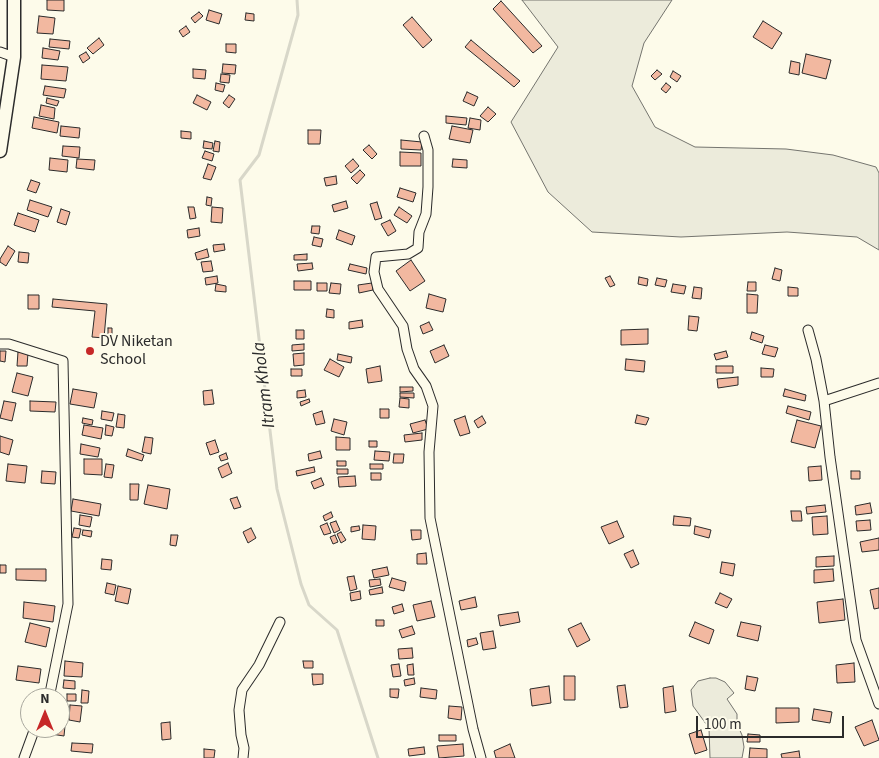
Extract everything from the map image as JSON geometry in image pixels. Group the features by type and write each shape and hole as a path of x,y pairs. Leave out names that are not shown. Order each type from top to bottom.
{"main road":[{"path":"0,150 14,57 14,0"}],"street":[{"path":"0,52 14,57"},
{"path":"424,136 428,150 428,187 426,214 419,232 418,248 408,254 376,257 374,272 378,289 403,326 407,349 414,369 426,386 433,406 428,452 430,518 473,729 481,758"},
{"path":"808,330 824,401 856,640 879,704"},
{"path":"0,344 9,344 63,361 68,604 51,688"},
{"path":"824,401 879,383"},
{"path":"243,758 244,748 239,710 242,690 259,664 280,622"},
{"path":"24,758 31,738"}],"shaded area":[{"path":"522,0 672,0 644,43 632,86 655,127 695,147 786,149 833,155 876,167 879,173 879,250 857,237 787,232 681,237 592,232 548,192 511,122 558,47"},
{"path":"716,678 725,682 734,693 727,699 737,714 737,724 742,735 744,747 742,758 710,758 709,728 693,706 691,690 698,681"}],"building":[{"path":"47,0 64,0 64,11 47,10"},
{"path":"501,1 542,46 533,53 493,9"},
{"path":"209,10 222,14 219,24 206,20"},
{"path":"199,12 203,16 195,23 191,18"},
{"path":"246,13 254,14 254,21 245,20"},
{"path":"39,16 55,18 53,34 37,33"},
{"path":"412,17 432,40 423,48 403,25"},
{"path":"763,21 782,33 772,49 753,37"},
{"path":"186,26 190,32 183,37 179,31"},
{"path":"99,38 104,45 93,54 87,48"},
{"path":"50,39 70,41 69,49 49,47"},
{"path":"471,40 520,81 514,87 465,47"},
{"path":"226,44 236,44 236,53 226,52"},
{"path":"43,48 60,51 58,60 42,58"},
{"path":"86,52 90,58 83,63 79,56"},
{"path":"806,54 831,60 826,79 802,73"},
{"path":"791,61 800,63 799,75 789,73"},
{"path":"223,64 236,65 235,74 222,73"},
{"path":"42,65 68,67 66,81 41,79"},
{"path":"193,69 206,70 205,79 193,78"},
{"path":"657,70 662,74 655,80 651,76"},
{"path":"673,71 681,76 677,82 670,77"},
{"path":"221,74 230,75 229,83 220,82"},
{"path":"216,83 225,85 223,92 215,90"},
{"path":"666,83 671,87 666,93 661,89"},
{"path":"45,86 66,89 64,98 43,95"},
{"path":"467,92 478,97 474,106 463,101"},
{"path":"197,95 211,102 207,110 193,103"},
{"path":"229,95 235,99 229,108 223,103"},
{"path":"47,98 59,101 57,106 46,103"},
{"path":"41,105 55,108 54,119 39,116"},
{"path":"488,107 496,114 488,122 480,116"},
{"path":"446,116 467,118 466,125 446,123"},
{"path":"34,117 59,122 57,133 32,128"},
{"path":"470,118 481,120 480,130 468,128"},
{"path":"61,126 80,128 79,138 60,136"},
{"path":"452,126 473,130 470,143 449,139"},
{"path":"308,130 321,130 320,144 308,144"},
{"path":"181,131 191,132 191,139 181,138"},
{"path":"401,140 422,142 421,150 401,149"},
{"path":"204,141 213,143 212,149 203,148"},
{"path":"215,141 220,142 219,152 213,151"},
{"path":"369,145 377,154 372,159 363,150"},
{"path":"63,146 80,147 79,158 62,156"},
{"path":"205,151 214,154 212,161 202,158"},
{"path":"400,152 421,153 421,166 400,166"},
{"path":"50,158 68,160 67,172 49,170"},
{"path":"77,159 95,160 94,170 76,168"},
{"path":"353,159 359,166 351,173 345,166"},
{"path":"453,159 467,160 467,168 452,167"},
{"path":"208,164 216,167 211,180 203,178"},
{"path":"360,170 365,175 357,184 351,178"},
{"path":"336,176 337,184 326,186 324,178"},
{"path":"31,180 40,183 36,193 27,190"},
{"path":"400,188 416,193 413,202 397,197"},
{"path":"207,197 212,198 211,206 206,205"},
{"path":"30,200 52,207 48,217 27,210"},
{"path":"346,201 348,208 334,212 332,205"},
{"path":"377,202 382,218 375,220 370,204"},
{"path":"188,207 194,207 196,218 190,219"},
{"path":"212,207 223,208 222,223 211,222"},
{"path":"399,207 412,216 407,223 394,215"},
{"path":"61,209 70,212 66,225 57,222"},
{"path":"18,213 39,220 35,232 14,225"},
{"path":"390,220 396,231 388,236 381,224"},
{"path":"312,226 320,226 319,234 311,233"},
{"path":"199,228 200,236 188,238 187,230"},
{"path":"339,230 355,236 352,245 336,239"},
{"path":"314,237 323,239 321,247 312,245"},
{"path":"224,244 225,250 214,252 213,245"},
{"path":"8,246 15,251 6,266 0,262 0,259"},
{"path":"207,249 209,257 197,260 195,253"},
{"path":"19,252 29,253 28,263 18,262"},
{"path":"307,254 307,260 294,260 294,255"},
{"path":"411,260 425,281 410,291 396,271"},
{"path":"211,261 213,271 203,272 201,262"},
{"path":"312,263 313,269 298,271 297,264"},
{"path":"350,264 367,268 366,274 348,270"},
{"path":"775,268 782,270 780,281 772,279"},
{"path":"217,276 218,283 206,285 205,278"},
{"path":"610,276 615,285 610,287 605,278"},
{"path":"639,277 648,279 647,286 638,284"},
{"path":"657,278 667,280 665,287 655,285"},
{"path":"294,281 311,281 311,290 294,290"},
{"path":"748,282 756,282 756,291 747,291"},
{"path":"317,283 327,283 327,291 317,291"},
{"path":"331,283 341,284 340,294 329,293"},
{"path":"372,283 373,290 359,293 358,285"},
{"path":"216,284 226,286 226,292 215,291"},
{"path":"673,284 686,286 684,294 671,292"},
{"path":"694,287 702,288 701,299 692,298"},
{"path":"788,287 798,288 798,296 788,296"},
{"path":"429,294 446,299 443,312 426,308"},
{"path":"747,294 758,295 757,313 747,313"},
{"path":"28,295 39,295 39,309 28,309"},
{"path":"53,299 107,304 104,338 92,337 95,311 52,307"},
{"path":"327,309 334,310 334,318 326,317"},
{"path":"689,316 699,317 697,331 688,330"},
{"path":"362,320 363,327 349,329 349,322"},
{"path":"429,322 433,330 423,334 420,326"},
{"path":"108,328 112,328 112,340 108,340"},
{"path":"648,329 648,344 621,345 621,330"},
{"path":"296,330 304,330 304,339 296,339"},
{"path":"752,332 764,336 762,343 750,339"},
{"path":"304,344 304,350 292,351 292,345"},
{"path":"444,345 449,356 435,363 430,351"},
{"path":"765,345 778,348 775,357 762,354"},
{"path":"0,351 6,351 5,362 0,361"},
{"path":"726,351 728,357 716,360 714,354"},
{"path":"18,352 28,353 27,366 17,366"},
{"path":"304,353 304,365 294,366 293,354"},
{"path":"338,354 352,357 351,363 337,360"},
{"path":"330,359 344,367 339,377 324,370"},
{"path":"626,359 645,361 644,372 625,370"},
{"path":"380,366 382,381 368,383 366,369"},
{"path":"716,366 733,366 733,373 716,373"},
{"path":"761,368 774,369 773,377 761,377"},
{"path":"291,369 302,369 302,376 291,376"},
{"path":"17,373 33,377 28,396 12,392"},
{"path":"738,377 738,385 718,388 717,379"},
{"path":"400,387 413,387 413,391 400,392"},
{"path":"73,389 97,393 94,408 70,404"},
{"path":"785,389 806,395 805,401 783,396"},
{"path":"212,390 214,404 204,405 203,391"},
{"path":"305,390 306,397 297,398 297,391"},
{"path":"400,393 414,393 414,398 400,397"},
{"path":"400,398 409,399 409,408 399,407"},
{"path":"309,399 310,402 301,406 300,402"},
{"path":"4,401 16,403 12,421 0,418"},
{"path":"30,401 56,402 55,412 30,411"},
{"path":"788,406 811,412 809,420 786,413"},
{"path":"380,409 389,409 389,418 380,418"},
{"path":"102,411 114,413 112,421 101,419"},
{"path":"322,411 325,423 316,425 313,414"},
{"path":"118,414 125,415 124,428 116,427"},
{"path":"637,415 649,418 646,425 635,423"},
{"path":"465,416 470,433 460,436 454,420"},
{"path":"482,416 486,423 478,428 474,421"},
{"path":"83,418 93,420 92,425 82,423"},
{"path":"334,419 347,422 344,435 331,431"},
{"path":"425,420 428,429 413,433 410,424"},
{"path":"797,420 821,426 815,448 791,442"},
{"path":"84,425 103,428 101,439 82,435"},
{"path":"106,425 114,427 112,436 105,435"},
{"path":"422,433 422,440 405,442 404,435"},
{"path":"0,436 13,440 9,455 0,452"},
{"path":"145,437 153,438 151,454 142,452"},
{"path":"336,437 350,438 350,450 336,450"},
{"path":"215,440 219,452 210,455 206,443"},
{"path":"369,441 377,441 377,447 369,447"},
{"path":"81,444 100,448 98,457 80,454"},
{"path":"128,449 144,455 142,461 126,456"},
{"path":"320,451 322,458 309,461 308,454"},
{"path":"375,451 390,452 389,461 374,460"},
{"path":"226,453 228,459 221,461 219,456"},
{"path":"394,454 404,454 403,463 393,463"},
{"path":"84,459 102,459 102,475 84,474"},
{"path":"337,461 346,461 346,466 337,466"},
{"path":"228,463 232,473 222,478 218,468"},
{"path":"8,464 27,466 25,483 6,481"},
{"path":"106,464 114,465 112,478 104,477"},
{"path":"370,464 383,464 383,469 370,469"},
{"path":"821,466 822,480 809,481 808,467"},
{"path":"314,467 315,472 297,476 296,471"},
{"path":"337,469 348,469 348,474 337,474"},
{"path":"42,471 56,472 55,484 41,483"},
{"path":"851,471 860,471 860,479 851,479"},
{"path":"371,473 381,473 381,480 371,480"},
{"path":"355,476 356,486 339,487 338,477"},
{"path":"321,478 324,485 314,489 311,482"},
{"path":"130,484 139,484 138,500 130,500"},
{"path":"148,485 170,489 167,509 144,504"},
{"path":"237,497 241,507 234,509 230,499"},
{"path":"73,499 101,504 99,516 71,511"},
{"path":"870,503 872,513 856,515 855,506"},
{"path":"825,505 826,512 807,514 806,507"},
{"path":"791,511 801,511 802,521 792,521"},
{"path":"331,512 333,517 325,521 323,516"},
{"path":"80,515 92,517 90,527 79,525"},
{"path":"674,516 691,518 690,526 673,525"},
{"path":"827,516 828,534 813,535 812,517"},
{"path":"870,520 871,530 857,531 856,521"},
{"path":"336,521 340,530 334,533 330,523"},
{"path":"617,521 624,537 609,544 601,527"},
{"path":"327,523 331,533 324,535 320,526"},
{"path":"363,525 376,526 375,540 362,539"},
{"path":"359,526 360,530 351,532 351,527"},
{"path":"695,526 711,530 709,538 694,534"},
{"path":"74,528 81,529 79,538 72,537"},
{"path":"251,528 256,538 248,543 243,532"},
{"path":"83,530 92,531 91,537 82,535"},
{"path":"411,530 421,530 421,539 412,540"},
{"path":"341,532 346,540 341,543 337,534"},
{"path":"171,535 178,535 176,546 170,545"},
{"path":"335,535 338,542 333,544 330,537"},
{"path":"879,538 879,550 862,552 860,542"},
{"path":"633,550 639,564 631,568 624,554"},
{"path":"426,553 427,564 417,564 417,554"},
{"path":"834,556 834,566 816,567 816,557"},
{"path":"102,559 112,560 111,570 101,569"},
{"path":"722,562 735,564 733,576 720,573"},
{"path":"0,565 6,565 6,573 0,573"},
{"path":"387,567 389,575 374,578 372,570"},
{"path":"16,569 46,569 46,581 16,580"},
{"path":"833,569 834,581 814,583 814,570"},
{"path":"354,576 357,589 350,591 347,577"},
{"path":"392,578 406,582 404,591 389,587"},
{"path":"380,579 381,585 370,587 369,580"},
{"path":"107,583 116,585 114,595 105,593"},
{"path":"118,586 131,589 128,604 115,601"},
{"path":"382,587 383,593 370,595 369,590"},
{"path":"879,588 879,608 874,609 870,590"},
{"path":"360,591 361,599 351,601 350,593"},
{"path":"720,593 732,599 727,608 715,603"},
{"path":"475,597 477,607 461,610 459,601"},
{"path":"843,599 845,620 819,623 817,602"},
{"path":"431,601 435,617 417,621 413,605"},
{"path":"24,602 55,606 53,622 23,618"},
{"path":"402,604 404,611 394,614 392,607"},
{"path":"518,612 520,622 500,626 498,615"},
{"path":"376,620 384,620 384,626 376,626"},
{"path":"695,622 714,630 709,644 689,636"},
{"path":"741,622 761,626 758,641 737,636"},
{"path":"30,623 50,628 46,647 25,642"},
{"path":"581,623 590,640 577,647 568,629"},
{"path":"412,626 415,634 402,638 399,630"},
{"path":"493,631 496,648 483,650 480,633"},
{"path":"476,638 478,644 468,647 467,640"},
{"path":"412,648 413,658 399,659 398,649"},
{"path":"65,661 83,663 82,677 64,676"},
{"path":"303,661 313,661 313,668 304,668"},
{"path":"854,663 855,682 837,683 836,665"},
{"path":"399,664 401,676 393,677 391,665"},
{"path":"413,664 414,675 408,675 407,665"},
{"path":"18,666 41,669 39,683 16,680"},
{"path":"312,674 323,674 323,684 313,685"},
{"path":"564,676 575,676 575,700 564,700"},
{"path":"747,676 758,678 755,691 745,689"},
{"path":"414,678 415,684 405,686 404,680"},
{"path":"64,680 75,681 75,689 63,688"},
{"path":"625,685 628,707 620,708 617,686"},
{"path":"549,686 551,703 532,706 530,689"},
{"path":"673,686 676,711 665,713 663,688"},
{"path":"421,688 437,690 436,699 420,697"},
{"path":"390,689 399,689 398,698 390,697"},
{"path":"82,690 89,691 88,703 81,703"},
{"path":"70,694 76,694 76,701 70,701"},
{"path":"70,705 82,706 80,722 70,720"},
{"path":"449,706 462,707 461,720 448,718"},
{"path":"776,708 799,708 799,722 776,723"},
{"path":"814,709 832,712 830,723 812,720"},
{"path":"872,720 879,740 864,746 855,727"},
{"path":"170,722 171,739 162,740 161,723"},
{"path":"701,730 707,750 695,754 689,734"},
{"path":"748,734 760,735 760,742 747,742"},
{"path":"439,735 456,735 456,741 439,741"},
{"path":"72,743 93,744 92,753 71,751"},
{"path":"463,744 464,756 439,758 437,746"},
{"path":"510,744 515,758 496,758 494,751"},
{"path":"424,747 425,754 409,756 408,749"},
{"path":"750,748 767,749 767,758 749,758"},
{"path":"204,749 215,750 214,758 204,758"},
{"path":"799,751 800,758 782,758 781,754"}],"waterway":[{"name":"Itram Khola","path":"297,0 298,15 259,155 240,180 277,489 301,584 309,605 337,630 378,758"}],"place":[{"name":"DV Niketan School","path":"90,351"}]}
